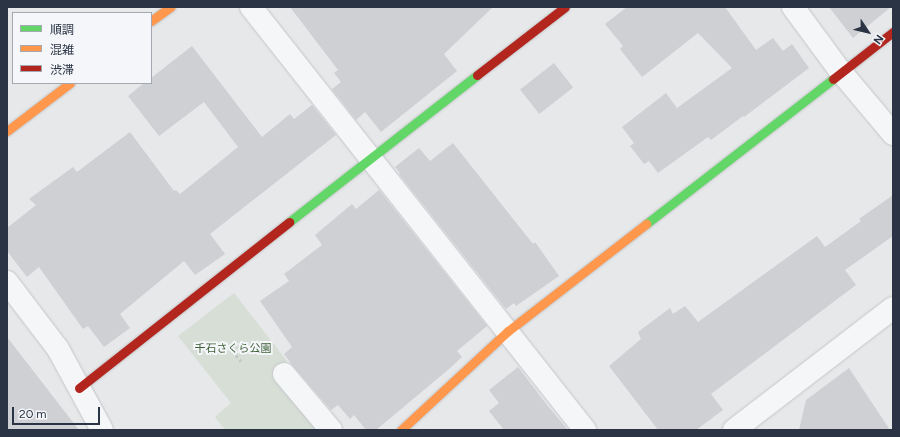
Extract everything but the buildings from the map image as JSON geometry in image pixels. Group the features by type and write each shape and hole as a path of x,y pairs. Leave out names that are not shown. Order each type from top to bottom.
{"street":[{"path":"152,20 170,7"},
{"path":"251,7 508,330 585,430"},
{"path":"79,388 370,158 565,7"},
{"path":"793,7 841,72 893,134"},
{"path":"401,430 508,330 893,32"},
{"path":"7,131 69,84"},
{"path":"7,282 58,349 102,430"},
{"path":"734,430 893,308"},
{"path":"284,374 331,430"}],"path":[{"path":"236,355 241,360"}],"green space":[{"name":"千石さくら公園","path":"234,293 287,361 276,371 324,430 225,430 215,417 231,403 178,336"}],"traffic: fast":[{"path":"289,222 477,75"},
{"path":"646,224 833,79"}],"traffic: slow":[{"path":"152,20 170,7"},
{"path":"7,131 69,84"},
{"path":"401,430 508,331 646,224"}],"traffic: jam":[{"path":"477,75 565,7"},
{"path":"833,79 893,32"},
{"path":"79,388 289,222"}]}
